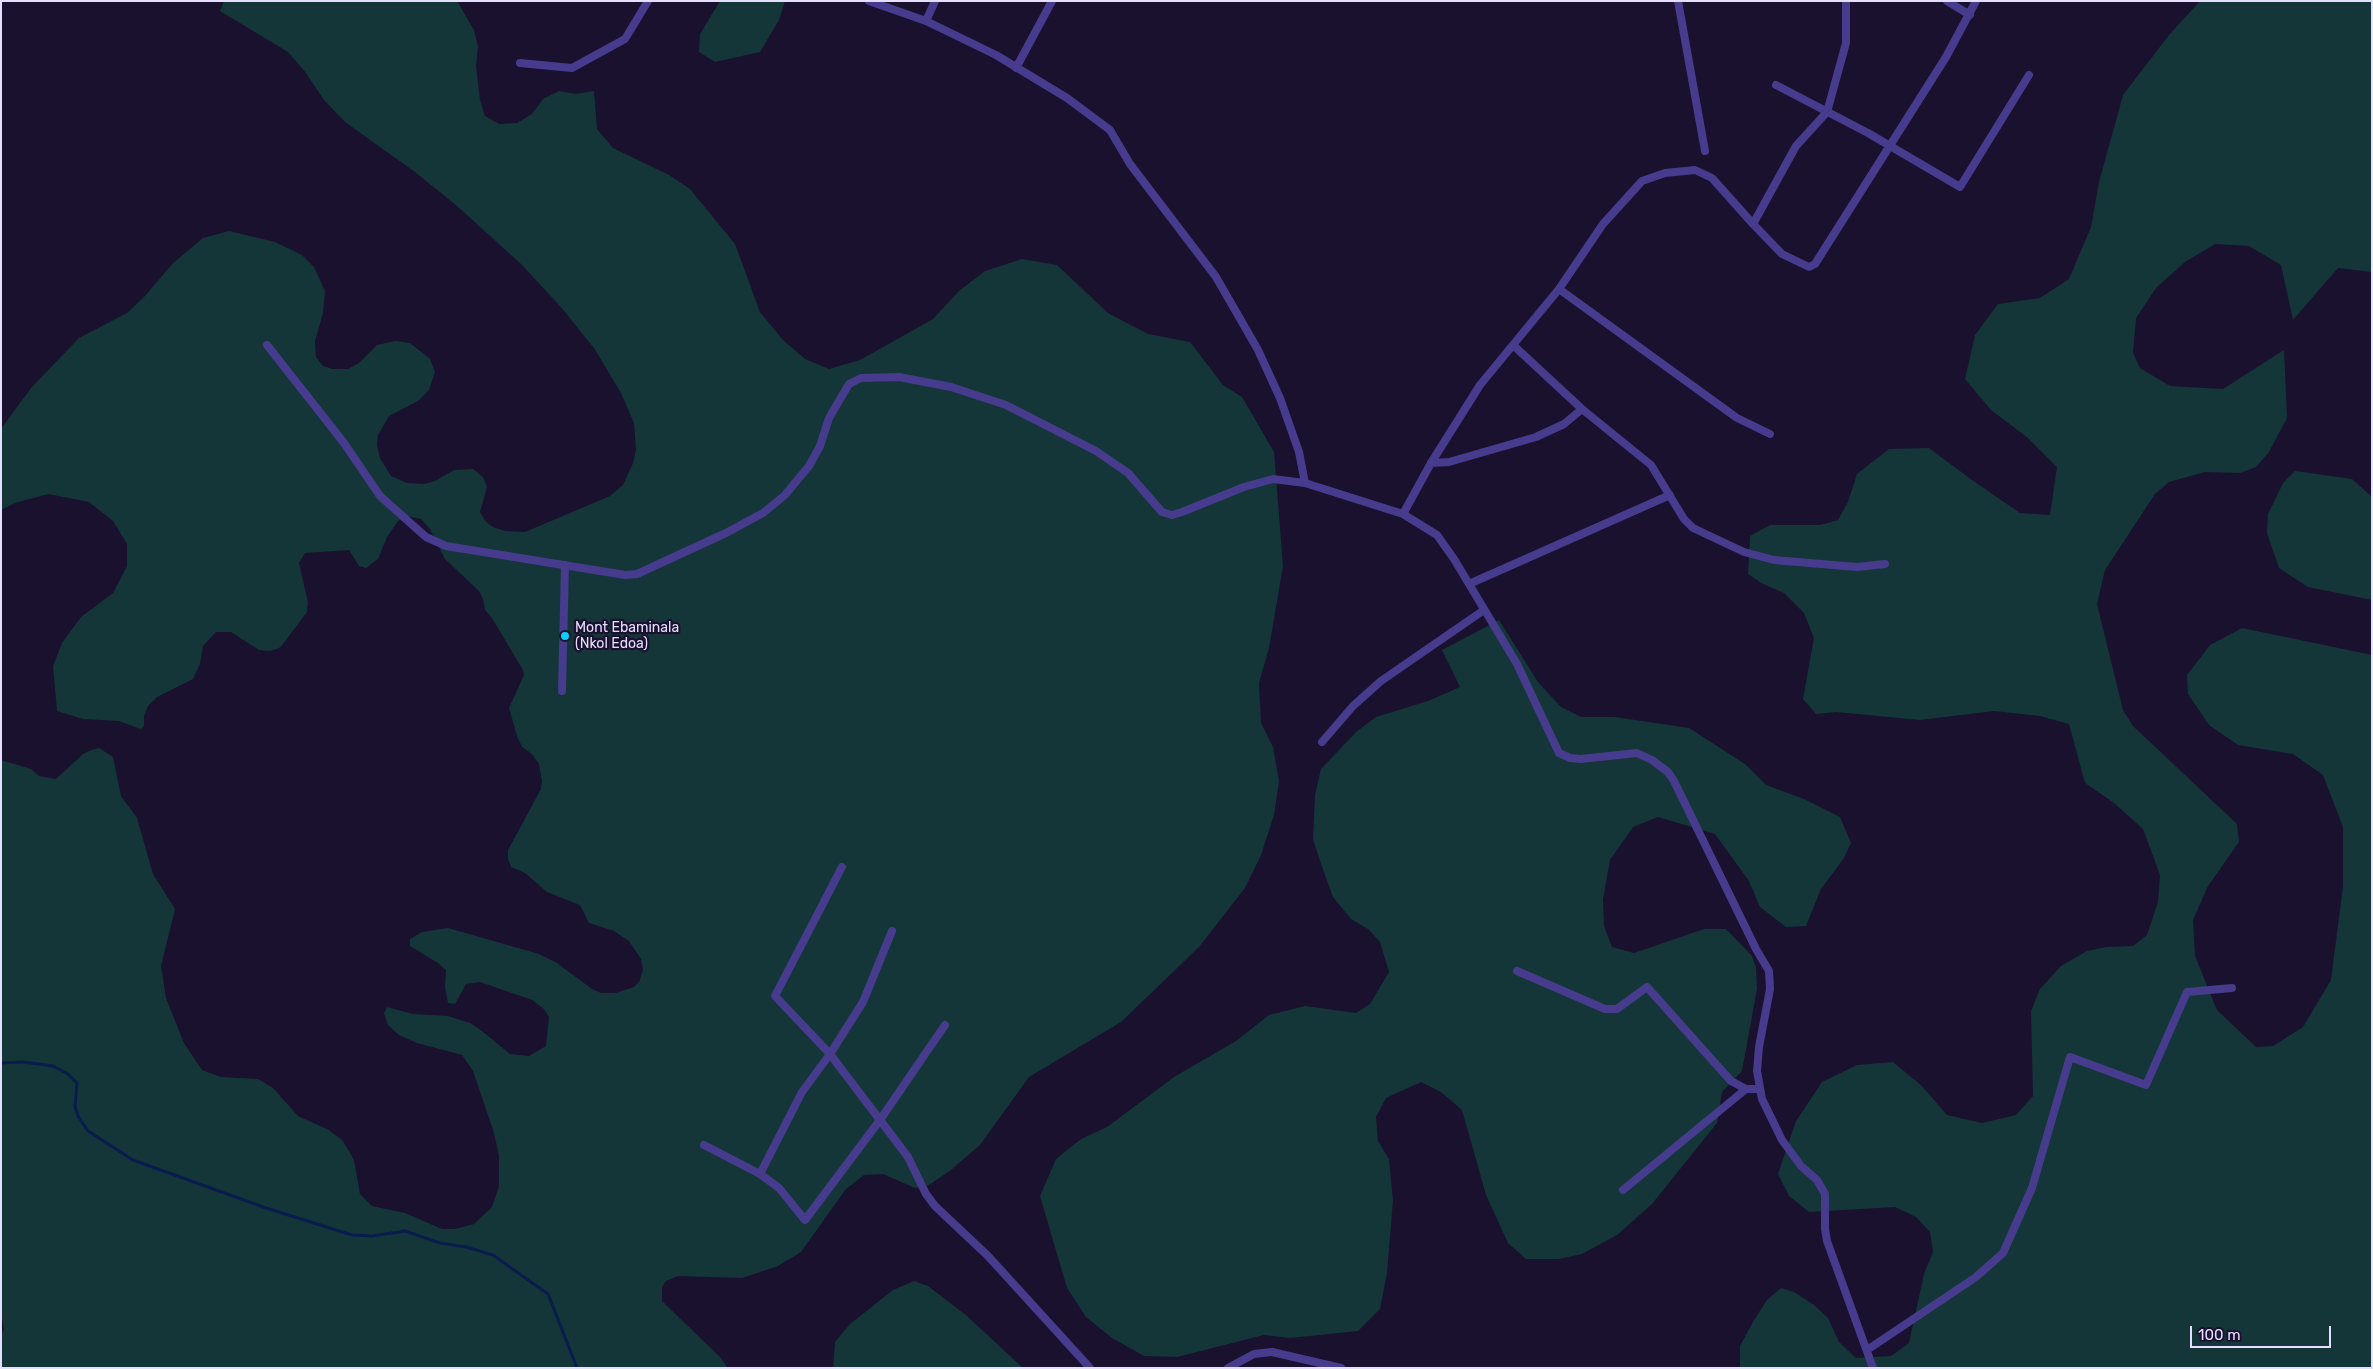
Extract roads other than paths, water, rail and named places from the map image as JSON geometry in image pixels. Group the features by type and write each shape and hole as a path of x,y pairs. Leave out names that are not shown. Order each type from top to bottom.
{"street":[{"path":"520,63 572,68 626,39 648,1"},
{"path":"869,1 926,21 1016,68 1067,98 1110,130 1130,164 1216,277 1258,350 1280,398 1300,452 1305,483"},
{"path":"926,21 935,1"},
{"path":"1016,68 1052,1"},
{"path":"1678,1 1705,151"},
{"path":"1754,224 1796,146 1827,112 1846,43 1846,1"},
{"path":"1947,1 1970,15"},
{"path":"1403,514 1431,463 1480,385 1559,289 1603,224 1642,181 1665,173 1695,170 1712,178 1782,254 1809,267 1815,264 1890,146 1970,15 1976,1"},
{"path":"1776,85 1890,146 1960,187 2029,75"},
{"path":"1559,289 1737,418 1770,434"},
{"path":"1513,345 1582,409 1651,465 1684,519 1693,528 1744,552 1774,560 1798,564 1857,567 1885,564"},
{"path":"267,346 344,443 380,496 404,520 426,537 446,546 625,575 636,574 763,513 785,495 809,466 820,446 829,418 849,384 861,378 899,377 951,387 1006,404 1096,451 1128,473 1162,512 1172,515 1244,487 1273,479 1305,483 1403,514 1437,535 1517,664 1559,753 1570,758 1581,759 1637,753 1652,760 1668,772 1674,781 1772,978 1759,1047 1757,1071 1762,1100 1782,1140 1801,1166 1822,1187 1826,1202 1825,1228 1827,1241 1873,1368"},
{"path":"1431,463 1449,462 1536,437 1564,424 1582,409"},
{"path":"1469,584 1670,495"},
{"path":"562,691 566,565"},
{"path":"1322,742 1352,706 1381,681 1484,610"},
{"path":"842,867 775,996 830,1054 908,1156 926,1194 934,1206 988,1256 1090,1368"},
{"path":"760,1174 802,1092 830,1054 863,1002 892,931"},
{"path":"1517,971 1605,1009 1617,1010 1647,987 1731,1081 1746,1089 1760,1089"},
{"path":"1867,1350 1976,1277 2003,1253 2032,1188 2070,1057 2146,1085 2187,992 2232,988"},
{"path":"704,1145 760,1174 779,1188 805,1220 880,1120 945,1025"},
{"path":"1623,1190 1746,1089"},
{"path":"1228,1368 1254,1354 1272,1352 1341,1368"}],"waterway":[{"path":"1,1063 23,1062 53,1066 68,1074 77,1083 75,1106 78,1116 88,1131 133,1160 266,1208 352,1235 372,1236 405,1231 440,1243 466,1247 493,1255 548,1294 577,1368"}],"place":[{"name":"Mont Ebaminala (Nkol Edoa)","path":"565,636"}]}
